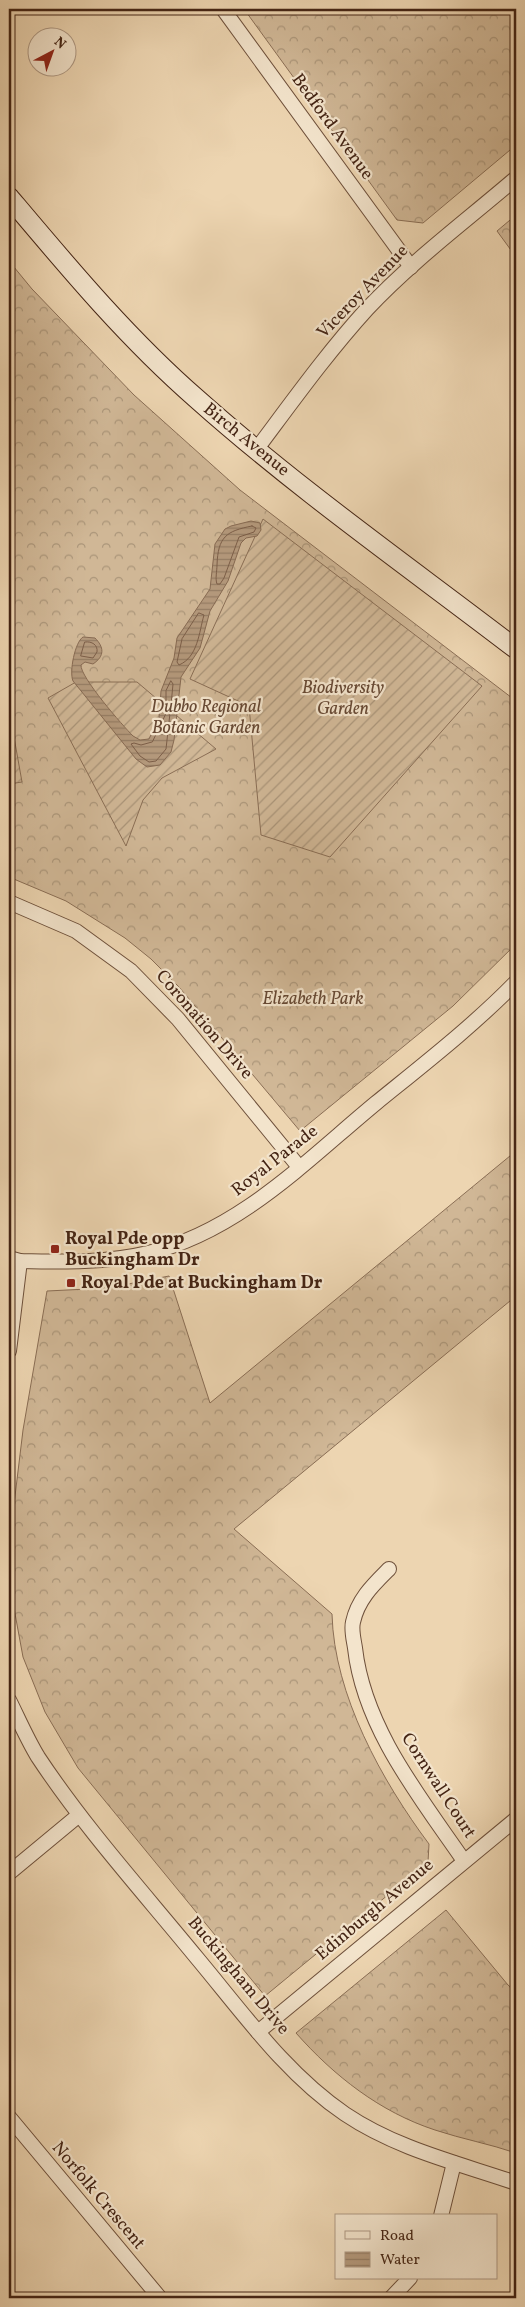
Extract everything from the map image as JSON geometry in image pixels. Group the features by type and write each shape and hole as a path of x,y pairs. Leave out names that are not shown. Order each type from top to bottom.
{"street":[{"name":"Bedford Avenue","path":"223,9 411,267"},
{"name":"Viceroy Avenue","path":"256,450 342,337 411,267 516,178"},
{"name":"Birch Avenue","path":"9,197 66,265 134,340 196,399 256,450 516,649"},
{"name":"Coronation Drive","path":"9,902 76,931 131,971 178,1018 299,1167"},
{"name":"Royal Parade","path":"14,1260 106,1261 149,1253 193,1237 226,1222 264,1196 455,1038 516,982"},
{"path":"9,1351 14,1260"},
{"name":"Cornwall Court","path":"388,1569 365,1593 352,1623 357,1663 371,1707 386,1741 406,1777 464,1861"},
{"name":"Buckingham Drive","path":"9,1700 37,1755 79,1815 258,2032 299,2077 345,2114 394,2141 516,2183"},
{"path":"9,1873 79,1815"},
{"name":"Edinburgh Avenue","path":"258,2032 516,1819"},
{"name":"Norfolk Crescent","path":"9,2117 160,2298"},
{"path":"441,2214 454,2163"},
{"path":"390,2298 408,2280"}],"green space":[{"path":"244,9 516,9 516,145 423,223 397,220"},
{"path":"516,215 516,257 497,231"},
{"name":"Dubbo Regional Botanic Garden","path":"9,261 32,289 134,395 240,490 516,701 516,944 453,1006 300,1131 179,987 151,959 125,938 66,901 9,877"},
{"name":"Biodiversity Garden","path":"263,519 482,686 330,857 261,835 249,706 190,679"},
{"path":"76,682 137,682 216,749 162,778 143,800 126,846 48,698"},
{"path":"9,709 22,782 9,784"},
{"path":"516,1151 516,1296 234,1529 332,1614 335,1645 341,1675 351,1706 378,1765 394,1793 429,1844 428,1862 265,1996 78,1768 45,1712 23,1657 11,1592 9,1568 12,1521 23,1430 47,1291 108,1288 169,1276 210,1403"},
{"path":"446,1910 508,1985 516,1992 516,2153 435,2130 395,2113 377,2103 342,2078 296,2033"}],"water":[{"path":"251,521 260,523 261,530 257,536 246,538 241,543 228,581 210,611 200,648 181,677 171,752 160,765 147,767 136,759 73,681 72,664 75,651 83,637 95,638 98,641 102,651 100,658 93,664 85,662 81,665 87,680 133,736 140,740 149,739 159,718 161,691 174,658 177,638 210,589 215,544 225,529"}],"place":[{"name":"Royal Pde opp Buckingham Dr","path":"55,1249"},
{"name":"Royal Pde at Buckingham Dr","path":"71,1283"}],"park label":[{"name":"Elizabeth Park","path":"313,999"}]}
